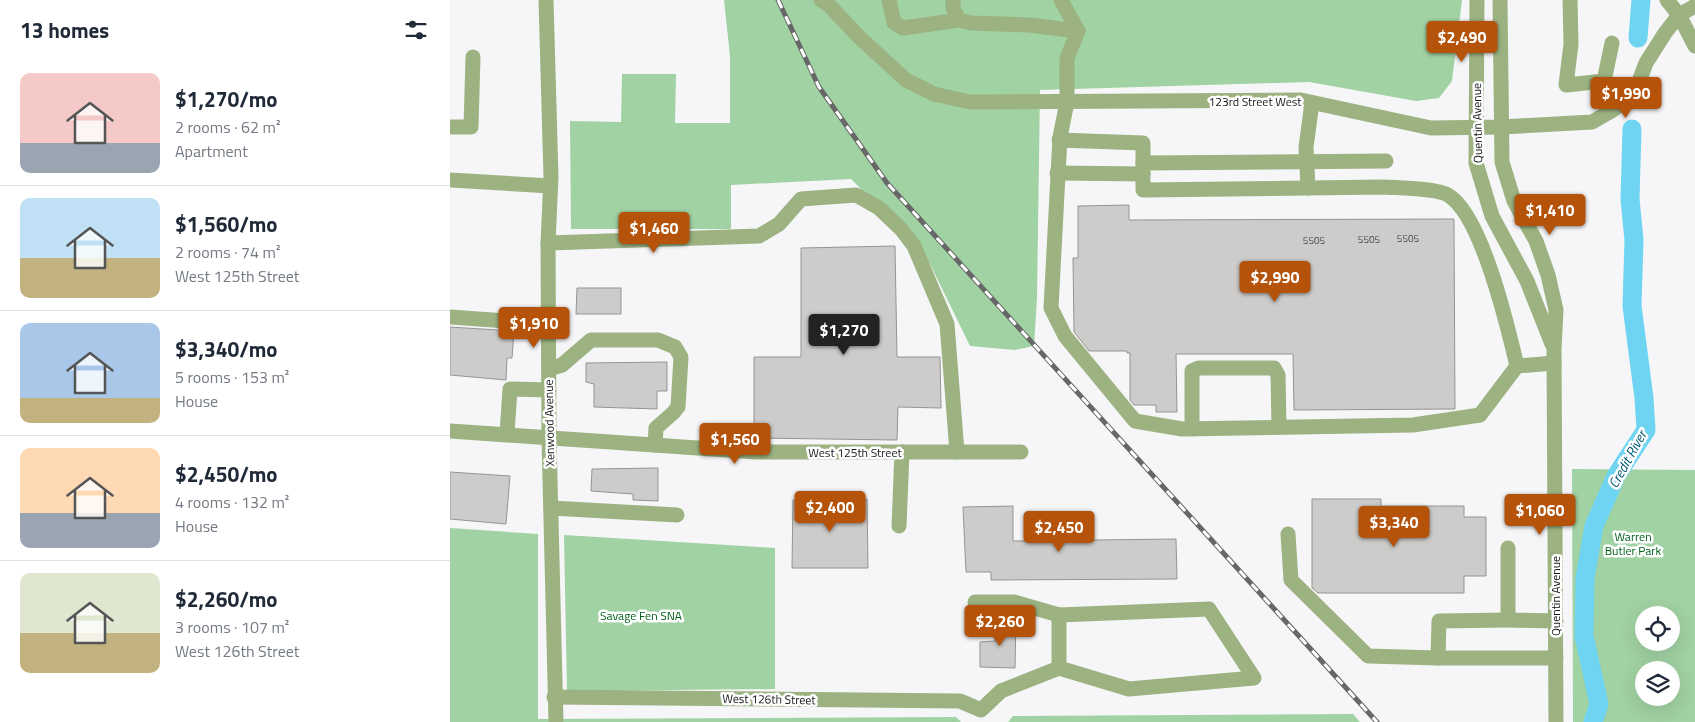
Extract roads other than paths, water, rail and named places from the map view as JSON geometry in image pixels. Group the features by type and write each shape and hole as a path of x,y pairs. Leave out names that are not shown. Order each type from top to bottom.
{"street":[{"name":"Xenwood Avenue","path":"546,0 550,186 548,243 549,438 556,722"},
{"name":"123rd Street West","path":"821,0 828,4 859,37 906,80 934,94 970,102 1302,100 1431,128 1501,127 1592,122 1613,110 1635,92 1646,62 1680,7 1695,6"},
{"path":"889,0 894,23 903,28 959,20 971,23 1029,25 1078,31"},
{"path":"953,0 953,8 959,20"},
{"path":"1061,0 1078,31"},
{"name":"Quentin Avenue","path":"1477,0 1476,163 1492,216 1527,282 1554,356"},
{"name":"Quentin Avenue","path":"1500,0 1502,162 1514,201 1536,241 1548,275 1556,310 1554,356 1556,722"},
{"path":"1570,0 1571,44 1566,85 1604,81 1612,43"},
{"path":"1667,0 1680,7 1695,46"},
{"path":"1078,31 1067,58 1067,102 1059,140 1051,308 1065,336 1135,421 1192,429 1413,425 1480,415 1517,366 1554,356"},
{"path":"450,127 471,127 473,57"},
{"path":"1308,188 1306,147 1312,103"},
{"path":"1059,140 1143,143 1143,190 1384,187 1416,189 1447,194 1459,203 1465,212 1483,251 1498,292 1517,366"},
{"path":"1057,173 1306,162 1386,161"},
{"path":"450,180 550,186"},
{"path":"548,243 759,236 780,224 801,199 856,195 879,208 900,228 914,246 947,324 958,452"},
{"path":"450,316 548,324"},
{"path":"549,369 562,365 591,340 658,340 675,347 681,357 678,406 656,428 655,445"},
{"path":"1192,429 1192,371 1199,368 1274,368 1278,375 1279,427"},
{"path":"507,434 510,388 549,390"},
{"name":"West 125th Street","path":"450,431 756,452 1021,452"},
{"path":"899,526 902,452"},
{"path":"550,508 677,515"},
{"path":"1288,534 1292,580 1368,656 1556,658"},
{"path":"1508,548 1508,620"},
{"path":"975,602 1014,602 1059,615 1209,609 1254,678 1129,689 1059,668 1059,615"},
{"path":"1438,658 1439,621 1556,620"},
{"name":"West 126th Street","path":"554,697 960,701 981,710 1001,691 1059,668"}],"waterway":[{"name":"Credit River","path":"1638,38 1641,0"},
{"name":"Credit River","path":"1593,722 1599,704 1584,636 1585,578 1594,526 1616,476 1646,430 1644,398 1632,306 1634,240 1630,199 1632,129"}],"railway":[{"path":"778,0 819,87 887,183 1377,722"}],"park label":[{"name":"Warren Butler Park","path":"1633,543"},
{"name":"Savage Fen SNA","path":"641,615"}]}
